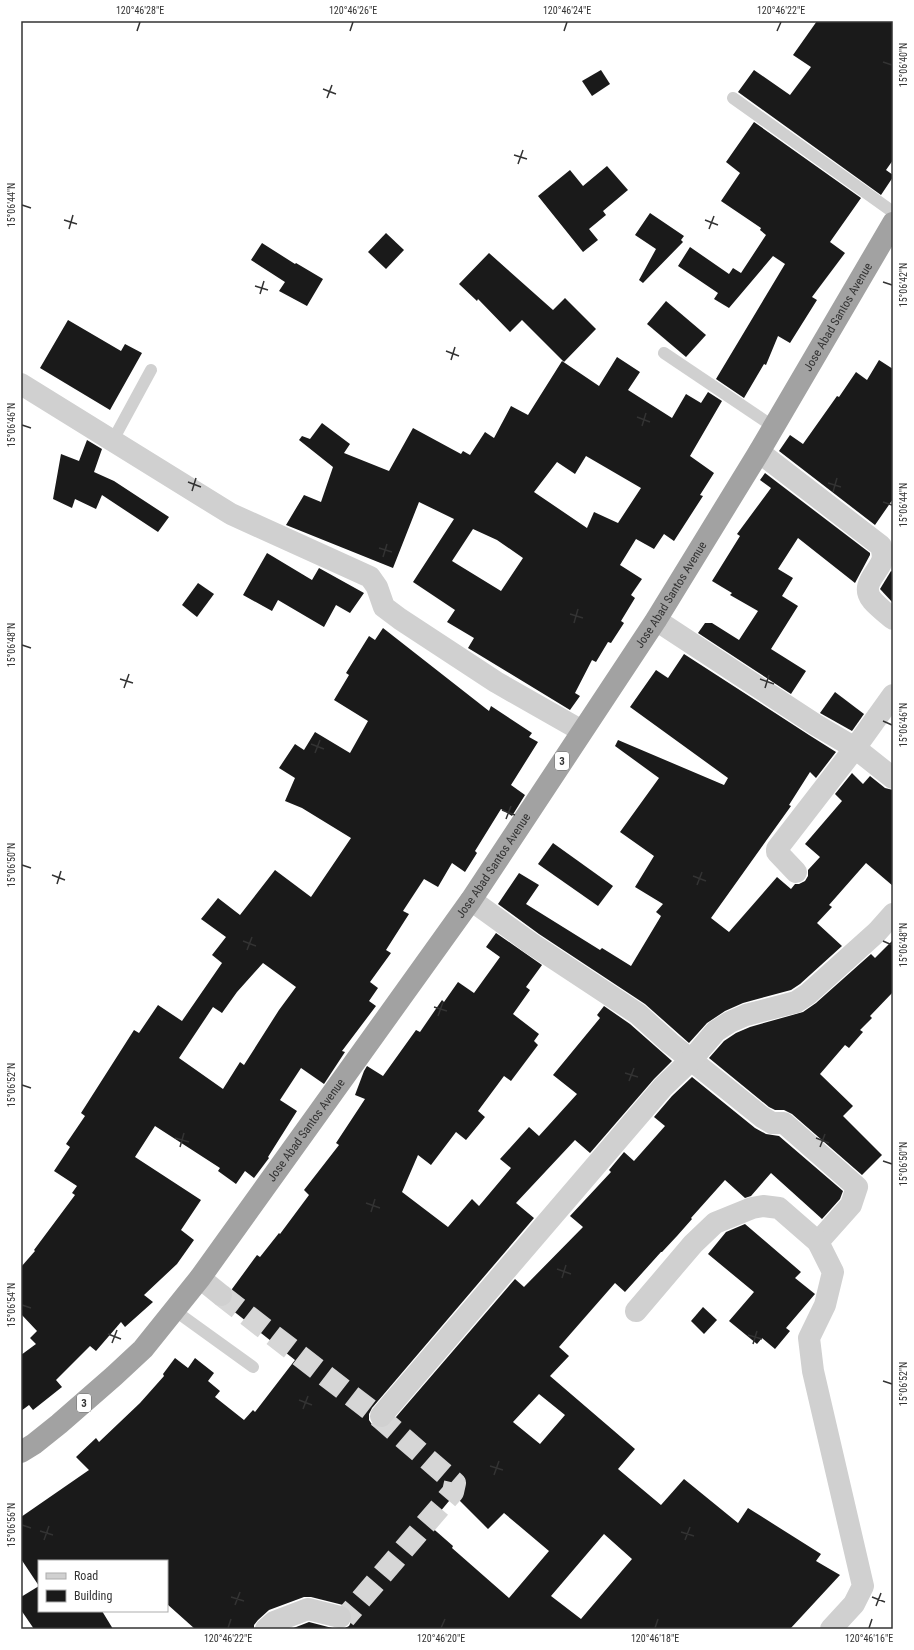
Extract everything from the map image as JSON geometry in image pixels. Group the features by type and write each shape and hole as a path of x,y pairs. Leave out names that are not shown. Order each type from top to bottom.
{"highway":[{"name":"Jose Abad Santos Avenue","path":"21,1452 54,1428 143,1349 200,1278 471,900 656,620 774,427 893,223"}],"street":[{"path":"21,384 231,514 370,577 377,587 384,607 400,619 496,682 582,731"},
{"path":"759,452 881,546 883,553 882,560 868,583 868,591 871,599 893,619"},
{"path":"656,620 816,725 855,748 893,778"},
{"path":"796,872 777,852 777,849 893,696"},
{"path":"471,900 532,944 638,1014 691,1060 762,1117 772,1122 784,1123 857,1187 852,1205 818,1242"},
{"path":"381,1416 663,1087 691,1060 716,1031 746,1014 796,1002 808,994 877,932 893,914"},
{"path":"636,1311 693,1244 715,1223 736,1213 763,1206 779,1208 818,1242 833,1272 825,1305 809,1338 813,1371 863,1586 854,1604 831,1629"},
{"path":"200,1278 222,1295"},
{"path":"266,1629 274,1622 308,1609 340,1617"}],"lane":[{"path":"733,98 893,212"},
{"path":"664,353 774,427"},
{"path":"113,440 151,370"},
{"path":"174,1310 253,1367"}],"building":[{"path":"817,21 893,21 893,160 886,170 893,175 893,177 881,195 738,92 754,70 790,95 811,67 793,55"},
{"path":"601,70 610,84 592,96 582,81"},
{"path":"754,122 861,198 830,242 845,253 812,297 817,300 790,343 778,336 766,365 764,364 744,398 716,379 785,264 773,256 729,308 714,299 718,293 678,266 690,247 729,274 733,268 741,273 766,235 760,230 761,228 721,201 740,173 726,162"},
{"path":"607,166 628,190 603,211 606,215 589,229 598,240 583,252 538,196 570,170 583,186"},
{"path":"650,213 684,236 681,240 683,242 643,283 639,280 656,249 635,235"},
{"path":"386,233 404,250 386,269 368,252"},
{"path":"262,243 295,264 296,263 323,279 307,306 279,291 285,282 251,260"},
{"path":"489,253 553,310 565,298 596,329 564,362 522,320 510,332 478,299 477,301 459,284"},
{"path":"666,301 706,335 686,357 647,324"},
{"path":"68,320 121,351 125,344 142,353 110,410 40,368"},
{"path":"617,357 640,372 628,390 672,418 686,394 701,403 708,392 722,401 690,456 714,473 700,495 703,496 674,541 664,534 654,549 636,539 620,565 642,579 631,595 635,598 621,621 624,623 611,643 608,642 596,662 592,660 575,693 580,696 570,710 468,648 474,638 447,622 455,610 413,582 454,519 419,502 393,568 286,525 304,495 321,502 333,467 299,440 302,436 310,439 322,423 350,444 344,453 389,471 413,428 461,454 463,451 470,455 485,432 494,438 511,406 528,415 562,361 599,386","holes":["586,456 641,488 618,523 594,512 587,528 534,492 557,462 575,474","473,529 497,540 523,558 501,591 452,561"]},
{"path":"879,360 893,369 893,499 875,525 779,451 790,435 803,444 856,372 867,380"},
{"path":"87,440 102,449 94,472 114,481 169,517 158,532 102,495 96,509 75,499 72,508 53,499 61,454 79,461"},
{"path":"765,473 870,553 855,583 798,538 778,569 793,578 782,596 798,606 771,649 806,671 791,694 698,633 705,623 712,623 739,640 758,611 730,595 732,593 712,581 740,536 737,534 771,488 760,480"},
{"path":"267,553 312,580 319,568 364,593 350,613 336,605 324,627 278,600 272,611 243,595"},
{"path":"891,571 893,572 893,603 880,589"},
{"path":"198,583 214,594 197,617 182,605"},
{"path":"383,628 489,711 491,706 532,733 529,737 538,742 511,785 525,795 512,816 501,809 475,851 477,853 465,872 452,863 438,887 424,879 403,911 409,914 386,950 391,953 370,982 378,988 369,1001 376,1006 342,1051 345,1052 324,1084 301,1068 280,1100 297,1111 268,1157 269,1158 254,1178 245,1171 236,1184 218,1171 220,1168 155,1126 135,1157 201,1200 181,1230 194,1240 177,1264 144,1295 153,1302 125,1327 121,1322 96,1351 90,1346 56,1380 62,1387 33,1410 29,1405 21,1411 21,1355 36,1344 30,1338 37,1331 21,1314 21,1267 35,1251 34,1250 75,1195 72,1193 77,1186 54,1171 70,1147 66,1144 85,1116 81,1113 134,1030 139,1033 158,1005 182,1021 222,963 212,955 226,937 201,919 218,898 240,915 275,870 311,897 351,838 302,808 285,801 295,778 279,768 295,744 304,750 315,732 350,753 368,721 334,700 349,675 346,673 369,636 375,640","holes":["263,963 296,987 279,1010 244,1065 240,1062 223,1089 179,1058 213,1007 222,1013 237,992"]},
{"path":"684,654 836,752 816,778 810,772 789,805 791,806 711,918 729,932 777,877 791,889 795,884 805,881 808,876 808,870 820,857 805,844 842,801 835,794 852,773 863,784 870,776 885,788 893,790 893,886 866,863 829,905 832,907 817,923 842,946 800,984 791,990 743,1003 725,1011 707,1023 689,1043 645,1004 539,934 498,904 519,873 539,885 526,904 600,950 602,948 631,966 661,916 656,912 663,904 635,887 654,856 620,832 659,778 615,746 618,740 724,785 728,778 630,707 656,670 668,678"},
{"path":"835,692 864,714 852,731 820,713"},
{"path":"553,843 613,886 598,906 538,864"},
{"path":"496,933 542,965 526,987 530,990 513,1014 539,1034 534,1041 538,1045 511,1081 504,1076 478,1111 485,1117 466,1140 456,1132 431,1165 418,1155 402,1192 448,1227 472,1199 479,1206 511,1168 500,1159 529,1127 539,1136 577,1094 553,1075 600,1018 597,1015 604,1006 630,1024 672,1061 654,1079 590,1153 575,1140 516,1203 534,1218 372,1408 369,1414 369,1420 373,1426 379,1428 385,1428 390,1424 515,1279 524,1287 583,1227 570,1216 611,1172 609,1170 624,1152 634,1161 665,1126 654,1117 672,1096 692,1077 755,1128 766,1134 779,1136 843,1191 840,1199 822,1219 771,1173 751,1196 745,1198 725,1180 677,1236 625,1292 615,1283 559,1347 569,1356 550,1376 635,1449 618,1469 661,1505 684,1479 738,1523 748,1508 821,1554 816,1561 840,1575 790,1629 343,1629 349,1626 352,1620 352,1614 349,1608 343,1605 311,1597 304,1597 269,1610 254,1625 254,1629 195,1629 168,1605 168,1560 38,1560 38,1584 21,1559 21,1517 89,1470 76,1457 96,1438 99,1442 140,1403 164,1376 163,1374 175,1358 188,1368 195,1358 214,1373 208,1381 220,1391 215,1397 244,1420 253,1410 255,1412 295,1360 227,1306 231,1303 233,1297 232,1289 257,1255 260,1257 279,1233 280,1234 309,1195 304,1190 339,1145 336,1143 365,1099 355,1095 367,1066 383,1076 416,1030 420,1032 442,1000 444,1002 458,982 474,993 500,957 486,947","holes":["539,1394 565,1415 540,1444 513,1422","454,1495 488,1529 504,1513 549,1551 509,1598 452,1548 453,1546 429,1525","604,1534 632,1559 581,1619 551,1596"]},
{"path":"893,940 893,992 870,1016 872,1018 860,1030 863,1032 849,1048 845,1045 820,1074 853,1106 843,1116 882,1155 862,1175 792,1114 784,1110 775,1110 769,1107 709,1058 724,1041 736,1033 750,1027 803,1012 816,1003 871,954 875,958"},
{"path":"745,1224 801,1272 795,1278 815,1294 786,1328 790,1331 775,1349 762,1338 757,1344 729,1321 754,1292 708,1254 726,1232"},
{"path":"703,1307 717,1320 704,1334 691,1321"},
{"path":"38,1587 38,1612 103,1612 113,1629 34,1629 21,1610 21,1597"},
{"path":"309,1622 336,1629 291,1629"}],"tunnel":[{"path":"221,1295 379,1417 455,1483 453,1492 345,1618"}]}
